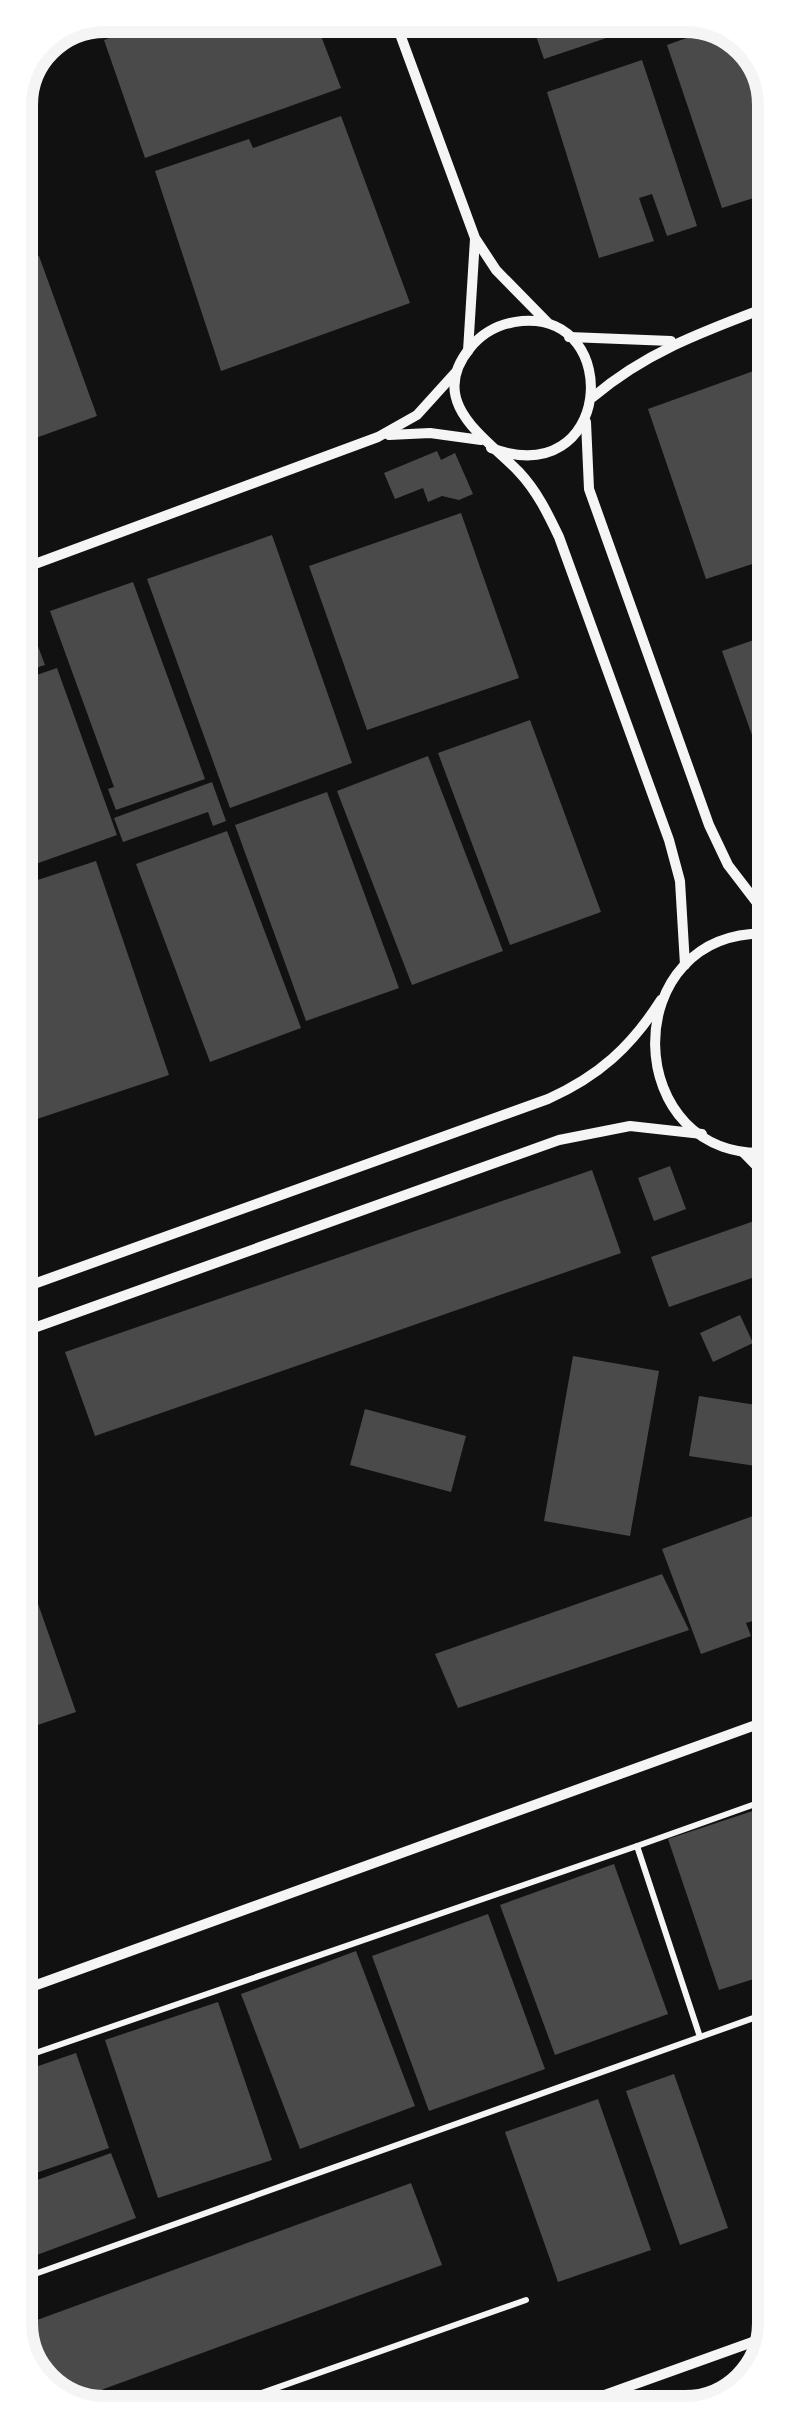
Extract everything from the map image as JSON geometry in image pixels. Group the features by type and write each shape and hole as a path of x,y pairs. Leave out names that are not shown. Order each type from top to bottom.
{"street":[{"path":"399,33 475,238 522,300 570,337 588,364 593,398 586,418 584,454 589,489 709,825 728,865 758,904"},
{"path":"468,350 475,238"},
{"path":"593,398 646,356 758,311"},
{"path":"32,565 378,437 435,400 468,350 484,334 504,323 528,320 551,325"},
{"path":"570,337 676,341"},
{"path":"461,364 456,384 458,405 480,440 531,488 559,537 669,840 682,895 685,965"},
{"path":"491,448 512,456 534,456 564,443 586,418"},
{"path":"378,437 430,434 480,440"},
{"path":"32,1285 548,1100 583,1084 614,1061 640,1033 685,965 720,942 758,934"},
{"path":"662,1000 653,1042 658,1074 671,1104 702,1134"},
{"path":"32,1329 560,1140 630,1126 702,1134 742,1151 758,1152"},
{"path":"742,1151 758,1168"},
{"path":"32,1987 758,1724"},
{"path":"602,2396 756,2341"}],"lane":[{"path":"32,2054 758,1803"},
{"path":"637,1846 700,2037"},
{"path":"32,2275 758,2016"},
{"path":"256,2395 526,2300"}],"building":[{"path":"126,32 320,32 341,88 145,158 104,40"},
{"path":"535,33 622,33 544,59"},
{"path":"700,34 726,45 746,65 756,86 758,105 758,197 722,208 667,45"},
{"path":"642,60 697,226 667,236 652,194 639,198 654,241 599,258 547,92"},
{"path":"341,116 410,303 221,371 155,171 249,139 253,148"},
{"path":"39,256 97,416 32,439 32,258"},
{"path":"758,369 758,562 706,579 648,409"},
{"path":"437,451 441,460 455,453 473,494 459,500 442,496 428,502 423,488 395,499 384,473"},
{"path":"461,513 519,678 367,730 309,566"},
{"path":"272,535 352,763 230,808 147,579"},
{"path":"133,582 205,779 116,810 108,789 114,787 50,611"},
{"path":"35,638 45,665 32,669"},
{"path":"758,639 758,752 722,651"},
{"path":"57,668 117,835 32,865 32,677"},
{"path":"530,720 601,912 510,945 438,753"},
{"path":"428,756 503,951 412,985 337,791"},
{"path":"212,782 226,821 213,826 208,812 123,842 114,818"},
{"path":"327,792 399,988 306,1021 235,825"},
{"path":"227,831 301,1028 210,1062 136,864"},
{"path":"96,861 169,1075 32,1121 32,882"},
{"path":"670,1166 686,1209 654,1221 638,1178"},
{"path":"592,1170 621,1253 95,1436 65,1352"},
{"path":"758,1223 758,1276 669,1307 651,1257"},
{"path":"740,1315 753,1343 713,1362 700,1333"},
{"path":"573,1356 659,1371 630,1536 544,1521"},
{"path":"699,1396 758,1405 758,1466 689,1456"},
{"path":"365,1409 466,1436 451,1492 350,1465"},
{"path":"758,1514 758,1627 753,1621 746,1623 751,1636 701,1654 662,1549"},
{"path":"662,1574 689,1630 458,1708 435,1654"},
{"path":"32,1587 76,1712 32,1727"},
{"path":"758,1809 758,1978 719,1990 668,1839"},
{"path":"614,1864 668,2014 555,2055 500,1905"},
{"path":"488,1914 545,2069 429,2111 372,1956"},
{"path":"356,1951 415,2106 300,2149 241,1994"},
{"path":"218,2002 272,2160 158,2198 105,2040"},
{"path":"76,2053 109,2148 32,2174 32,2068"},
{"path":"674,2074 728,2228 680,2245 626,2091"},
{"path":"598,2099 651,2250 558,2282 505,2132"},
{"path":"111,2153 136,2218 32,2257 32,2182"},
{"path":"411,2183 442,2265 90,2394 61,2380 45,2363 35,2342 32,2322"}]}
